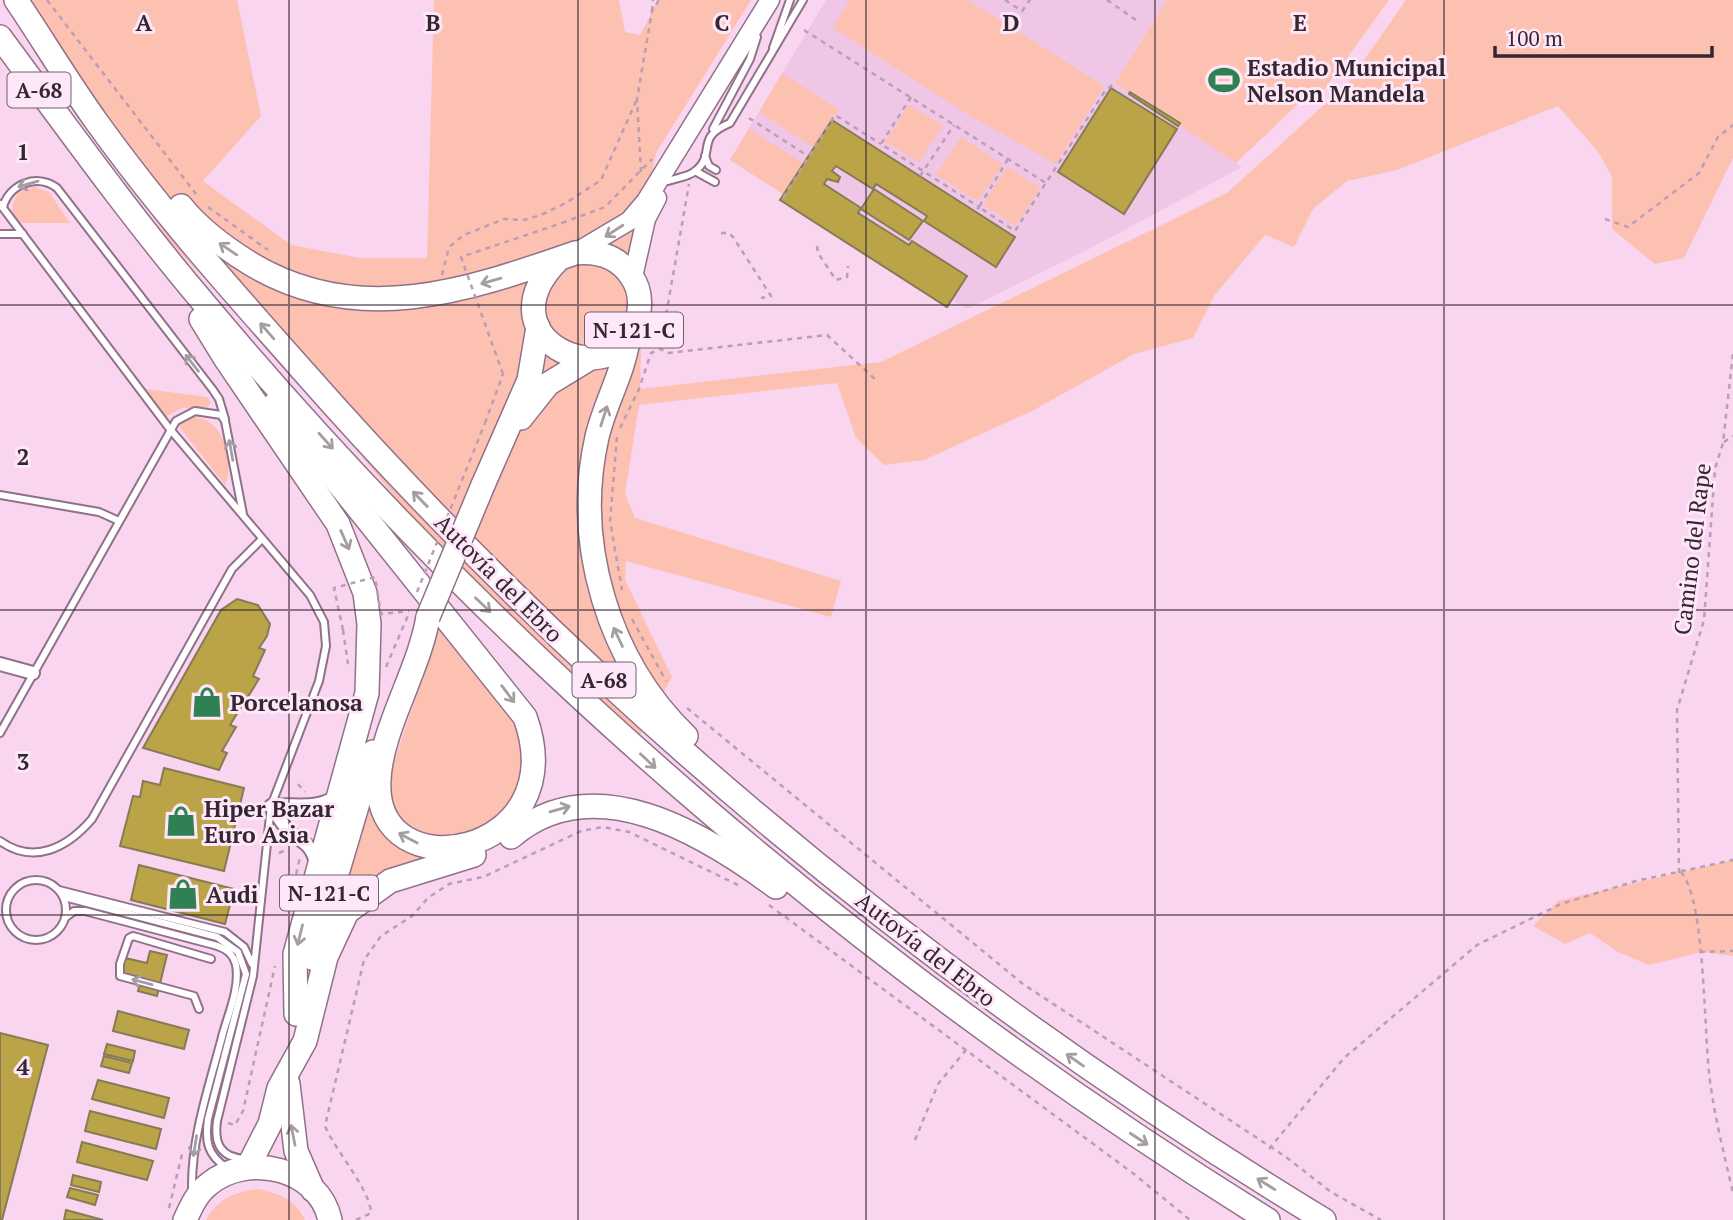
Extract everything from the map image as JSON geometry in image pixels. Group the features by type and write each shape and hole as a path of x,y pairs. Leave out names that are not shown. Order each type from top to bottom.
{"highway":[{"name":"Autovía del Ebro","path":"16,0 97,122 234,293 367,444 499,581 593,670 769,826 917,946 1030,1029 1154,1114 1324,1220"},
{"path":"24,0 189,216 224,247 273,277 320,293 373,300 416,299 474,286 566,257 591,252 611,257 633,277"},
{"name":"Autovía del Ebro","path":"0,37 78,144 202,302 346,464 478,601 666,778 775,868 1005,1044 1137,1139 1268,1220"},
{"path":"78,144 121,220 201,319 275,404 525,717 534,742 535,766 520,810 489,836 462,847 432,849 402,837 387,821 379,801 379,778 388,741 424,639 418,615"},
{"name":"N-121-C","path":"566,257 541,277 534,292 533,309 538,327 555,349 570,357 589,359 608,355 628,340 636,326 640,304 633,277"},
{"path":"201,319 338,524 365,593 369,624 368,694 295,954 296,1014"},
{"name":"N-121-C","path":"330,1220 296,1151 290,1124 287,1076 296,1014 333,880 384,719 411,645 418,615 508,433 529,380 538,327"},
{"path":"628,340 625,362 597,438 590,503 592,547 600,592 617,637 667,717 714,762 814,845 849,890"},
{"name":"N-121-C","path":"508,433 548,384 589,359"},
{"path":"338,795 351,782 368,727 384,719"},
{"path":"287,1076 305,1041 326,957 347,912 390,881 489,850 530,821 556,809 579,804 629,810 666,822 702,840 754,871 956,1022 1005,1044"},
{"name":"N-121-C","path":"182,1210 209,1184 244,1165 270,1124 279,1088 287,1076"},
{"name":"N-121-C","path":"244,1165 272,1168 294,1176 313,1190"}],"main road":[{"path":"566,257 629,221 646,201 770,0"},
{"path":"633,277 646,219 780,0"}],"street":[{"path":"0,664 33,673"},
{"path":"317,869 314,852 307,843 289,833 271,806 293,803 318,806 338,795"}],"lane":[{"path":"771,57 781,18 790,0"},
{"path":"713,130 730,122 803,0"},
{"path":"668,181 693,173 705,156 708,136 750,59 757,37"},
{"path":"705,156 709,166 716,170"},
{"path":"693,173 715,182"},
{"path":"244,517 219,399 57,188 44,181 27,182 14,190 2,206 169,428 244,517 310,595 324,622 326,646 319,681 271,806 253,976 215,1140 217,1147 241,1159 244,1165"},
{"path":"0,234 23,234"},
{"path":"0,733 169,428 195,411 213,412 225,421"},
{"path":"0,495 99,512 119,521"},
{"path":"0,841 13,850 31,854 67,843 80,833 92,819 232,569 262,538"},
{"path":"182,1210 195,1146 236,985 233,957 227,950 214,944 85,911 74,911 66,917 51,937 33,940 16,933 6,915 10,895 24,883 43,881 59,890 225,933 244,947 250,956 253,976"},
{"path":"59,890 64,897 66,917"},
{"path":"64,897 217,937 238,952 246,974 208,1119 206,1139 209,1151 244,1165"},
{"path":"199,1009 194,996 120,976 120,964 132,936 211,959"}],"path":[{"path":"47,0 204,204 274,255"},
{"path":"641,172 637,99 653,0"},
{"path":"652,11 659,0"},
{"path":"1005,0 1022,10 1030,0"},
{"path":"1107,0 1136,20"},
{"path":"804,30 1045,183"},
{"path":"783,198 835,115 1015,231 1105,91 1115,83"},
{"path":"881,144 911,97"},
{"path":"442,277 449,247 464,235 503,219 524,220 541,215 566,204 601,180 637,99"},
{"path":"749,118 808,156"},
{"path":"920,176 954,125"},
{"path":"1605,219 1628,227 1699,173 1718,137 1733,125"},
{"path":"390,657 418,615 503,373 461,257 605,206 641,172 656,153"},
{"path":"975,213 1008,159"},
{"path":"662,344 693,173"},
{"path":"721,233 730,233 771,296 761,298"},
{"path":"817,246 818,253 836,280 847,277 848,266"},
{"path":"455,273 468,269"},
{"path":"623,594 610,522 618,432 639,389 651,353 660,349 668,353 827,335 876,380"},
{"name":"Camino del Rape","path":"1733,354 1723,443 1714,481 1703,620 1677,710 1680,872 1690,882 1700,952 1710,1087 1733,1193"},
{"path":"1723,443 1733,436"},
{"path":"343,630 334,588 375,576 381,614 418,615"},
{"path":"631,618 669,686"},
{"path":"685,706 1023,984 1269,1149 1286,1157 1331,1192 1381,1220"},
{"path":"356,1220 371,1213 371,1202 333,1146 325,1126 364,960 382,936 412,916 428,898 449,884 483,877 581,831 603,827 629,832 750,891"},
{"path":"279,853 290,848 300,854 291,895"},
{"path":"1269,1149 1344,1058 1477,944 1561,904 1636,881 1733,860"},
{"path":"761,899 1134,1174 1190,1220"},
{"path":"1700,952 1733,951"},
{"path":"223,1122 236,1125 243,1111 276,962"},
{"path":"915,1140 938,1084 966,1050"},
{"path":"182,1210 186,1140"}],"shaded area":[{"path":"3,0 237,0 261,116 203,181 291,245 360,258 427,258 434,0 619,0 625,32 640,35 658,0 751,0 656,153 645,205 640,389 881,362 1227,193 1348,83 1406,0 1733,0 1733,158 1684,258 1655,264 1612,229 1612,177 1599,153 1558,106 1397,170 1347,181 1313,209 1294,247 1265,235 1214,296 1193,338 1134,354 1034,410 924,460 884,465 856,438 837,383 639,405 625,494 635,518 841,581 831,617 626,561 625,580 672,677 639,737 439,551 295,374 171,243"},
{"path":"826,0 1167,0 1115,83 1242,167 1089,249 967,309 730,160"},
{"path":"850,0 968,0 1104,86 1056,164 967,114 833,28"},
{"name":"Estadio Municipal Nelson Mandela","path":"1167,0 1389,0 1324,90 1302,100 1236,163 1115,83"},
{"path":"782,73 839,110 814,148 759,112"},
{"path":"909,105 943,126 919,162 885,142"},
{"path":"749,129 805,164 786,196 730,160"},
{"path":"961,137 1003,165 978,201 936,175"},
{"path":"1007,167 1040,188 1016,226 983,205"},
{"path":"34,187 49,192 70,223 18,223 13,211 14,200 19,192"},
{"path":"146,389 207,397 211,402 208,407 182,408 165,417"},
{"path":"196,417 214,426 225,443 229,464 225,485 178,425 187,418"},
{"path":"440,626 501,695 511,711 523,742 522,780 506,812 478,831 460,836 426,835 408,829 398,819 385,788"},
{"path":"369,810 392,840 424,858 341,906"},
{"path":"1733,860 1733,956 1702,952 1649,965 1618,952 1590,933 1565,944 1533,926 1558,901"},
{"path":"258,1189 286,1198 297,1207 305,1220 206,1220 216,1206 228,1197"}],"building":[{"path":"1111,88 1177,129 1124,214 1058,172"},
{"path":"1130,92 1180,123 1178,126 1129,94"},
{"path":"832,120 1015,237 996,267 924,221 927,216 876,184 873,189 836,166 832,171 840,177 838,182 827,179 824,184 861,208 858,213 909,245 912,241 967,276 947,307 780,200"},
{"path":"874,189 923,221 909,240 861,209"},
{"name":"Porcelanosa","path":"237,599 258,605 270,624 267,636 259,648 265,650 253,676 259,679 230,725 236,727 222,751 227,753 219,770 143,748 221,610"},
{"name":"Hiper Bazar Euro Asia","path":"164,768 244,788 224,871 120,846 133,796 140,797 143,781 160,785"},
{"name":"Audi","path":"139,865 234,889 225,924 131,900"},
{"path":"150,951 167,955 157,996 138,991 142,978 122,973 125,958 147,963"},
{"path":"118,1011 189,1030 184,1049 113,1031"},
{"path":"0,1033 48,1045 2,1220 0,1220"},
{"path":"107,1044 135,1051 133,1061 104,1054"},
{"path":"104,1056 132,1063 129,1073 101,1066"},
{"path":"98,1080 169,1098 164,1118 92,1099"},
{"path":"90,1111 161,1129 156,1149 85,1131"},
{"path":"82,1142 153,1161 147,1180 77,1162"},
{"path":"73,1175 101,1182 99,1192 71,1185"},
{"path":"70,1188 98,1195 95,1205 67,1197"},
{"path":"66,1210 103,1220 64,1220"}],"place":[{"name":"Estadio Municipal Nelson Mandela","path":"1224,80"},
{"name":"Porcelanosa","path":"207,702"},
{"name":"Hiper Bazar Euro Asia","path":"181,821"},
{"name":"Audi","path":"183,894"}]}
